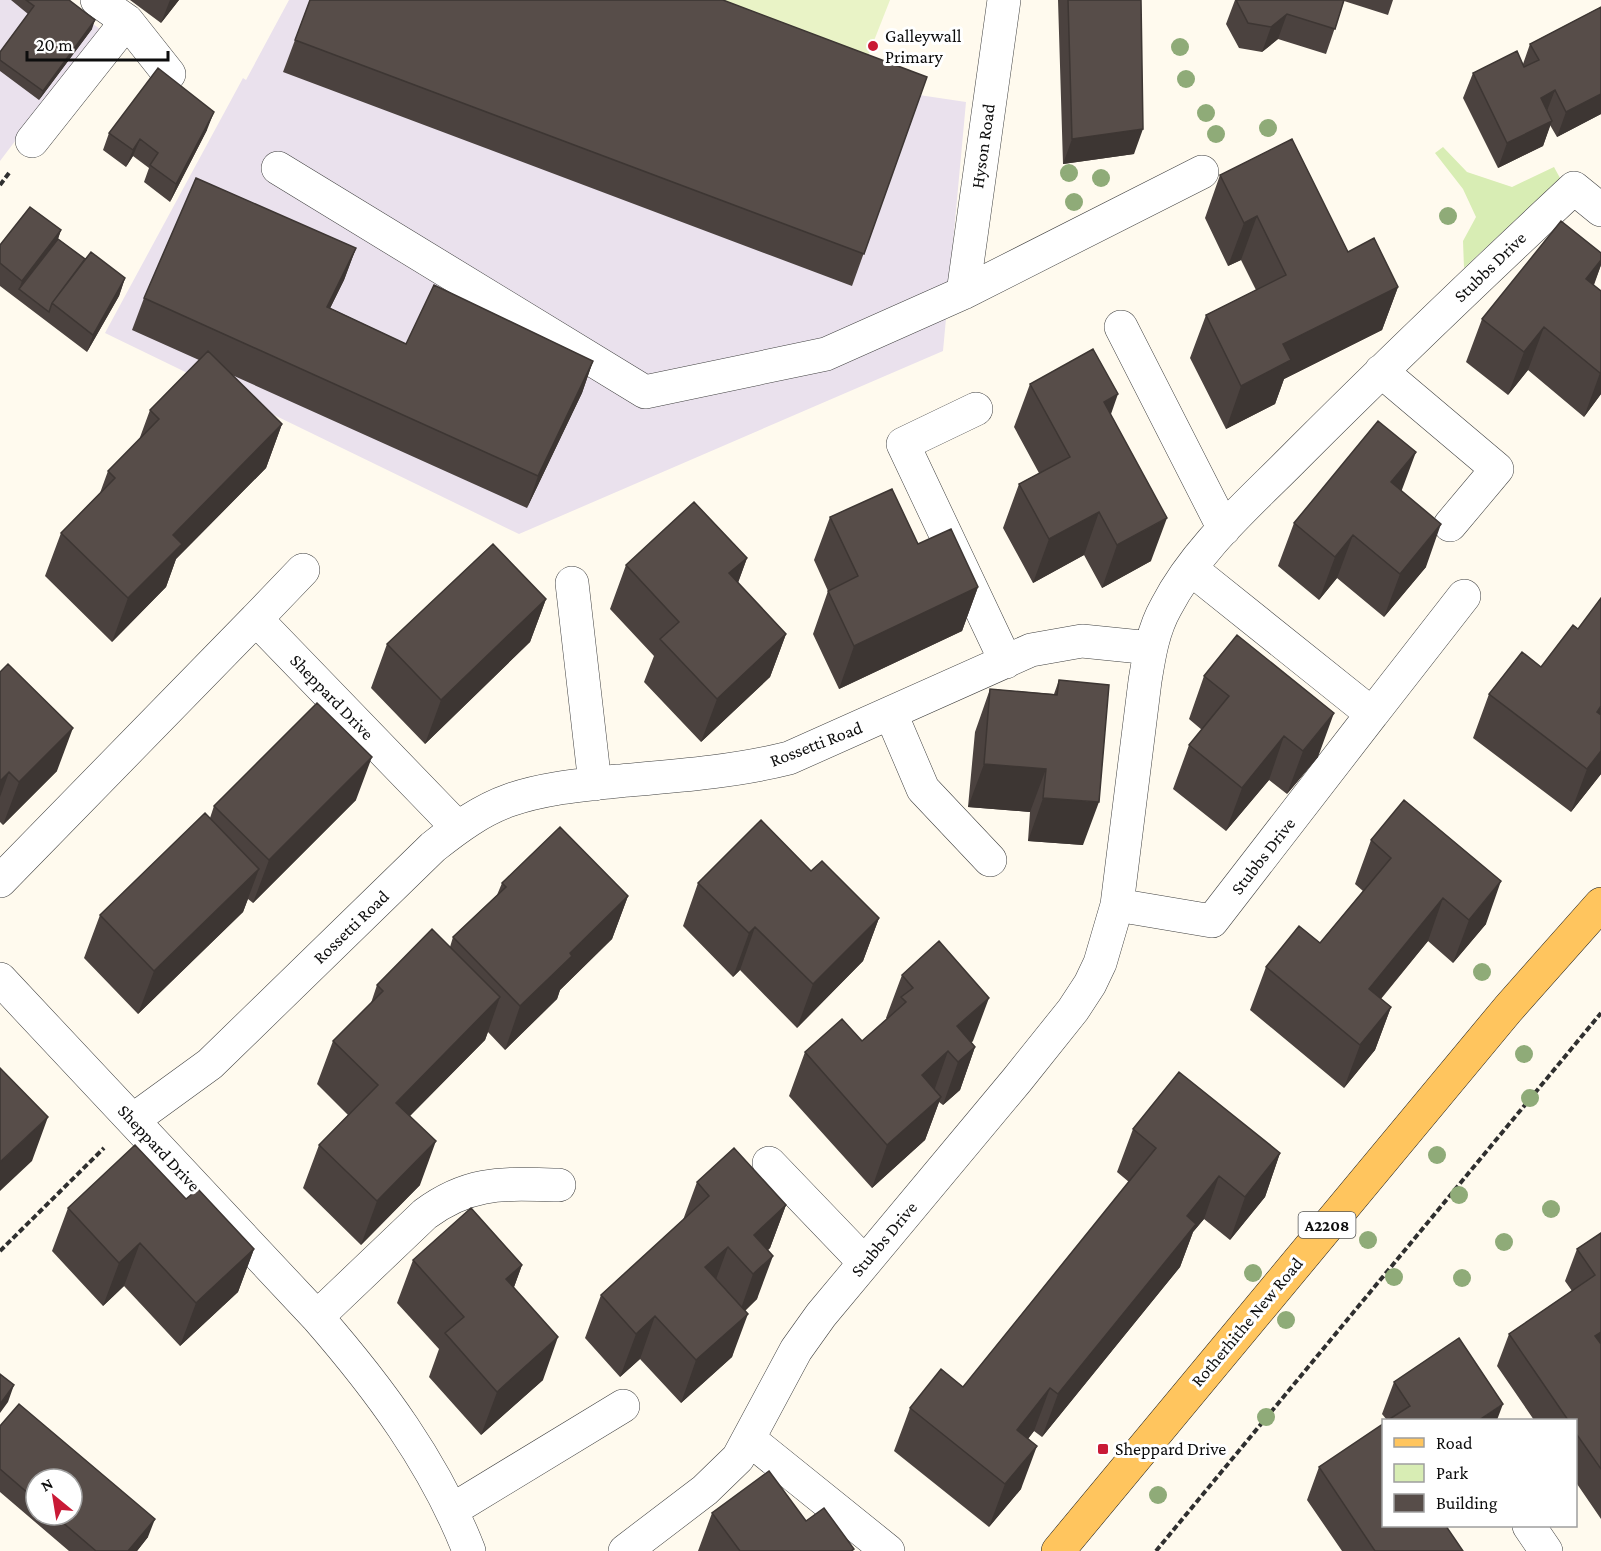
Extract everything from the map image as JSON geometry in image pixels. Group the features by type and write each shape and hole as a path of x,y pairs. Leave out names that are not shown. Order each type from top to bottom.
{"main road":[{"name":"Rotherhithe New Road","path":"1058,1551 1500,1018 1601,904"}],"street":[{"path":"97,0 127,21 169,74"},
{"name":"Hyson Road","path":"963,293 1004,0"},
{"path":"32,141 127,21"},
{"path":"278,168 645,392 826,354 963,293 1202,172"},
{"name":"Stubbs Drive","path":"625,1551 705,1490 738,1458 796,1350 821,1315 1017,1080 1073,1010 1090,984 1100,963 1117,905 1144,681 1151,648 1165,608 1191,569 1224,529 1381,371 1574,188 1601,210"},
{"path":"1122,327 1224,529"},
{"path":"1381,371 1497,469 1450,525"},
{"path":"976,409 903,444 1006,662"},
{"path":"1191,569 1372,714"},
{"path":"0,881 303,570"},
{"path":"572,583 595,784"},
{"name":"Stubbs Drive","path":"1117,905 1212,921 1464,596"},
{"name":"Sheppard Drive","path":"256,619 458,828"},
{"name":"Rossetti Road","path":"132,1120 210,1064 433,848 458,828 490,808 530,793 692,774 789,758 1031,651 1082,640 1151,648"},
{"path":"891,714 923,789 990,860"},
{"name":"Sheppard Drive","path":"0,980 317,1317 347,1352 387,1403 418,1448 452,1510 469,1551"},
{"path":"769,1163 864,1262"},
{"path":"317,1317 425,1214 441,1202 459,1193 482,1186 559,1185"},
{"path":"452,1510 623,1406"},
{"path":"749,1439 888,1551"},
{"path":"1530,1527 1546,1551"}],"path":[{"path":"1156,1551 1601,1013"},
{"path":"0,1251 109,1143"}],"shaded area":[{"path":"0,0 60,0 100,29 0,161"},
{"path":"289,0 659,0 899,92 966,102 943,351 519,534 105,333 243,78 246,80"}],"green space":[{"path":"720,0 890,0 866,61"},
{"path":"1443,147 1467,172 1512,187 1554,167 1560,178 1464,268 1463,241 1476,217 1463,189 1435,153"}],"building":[{"path":"26,0 69,0 95,20 43,91 0,60 0,52 34,6"},
{"path":"310,0 723,0 927,77 864,254 295,40"},
{"path":"1068,0 1141,0 1143,129 1072,139"},
{"path":"1236,0 1344,0 1335,29 1287,14 1271,27 1248,23"},
{"path":"1601,7 1601,94 1566,112 1555,90 1541,98 1552,121 1507,143 1473,73 1517,51 1524,67 1539,60 1530,44"},
{"path":"158,68 214,112 176,184 150,165 158,153 140,139 133,150 109,133"},
{"path":"1292,139 1348,252 1374,238 1398,287 1283,344 1291,360 1241,386 1206,315 1286,275 1257,216 1244,223 1220,175"},
{"path":"196,178 356,248 327,307 406,344 434,285 593,361 538,476 144,298"},
{"path":"30,207 61,230 22,281 0,263 0,245"},
{"path":"1561,221 1601,253 1601,260 1586,279 1601,291 1600,373 1544,327 1524,352 1482,319"},
{"path":"58,239 85,259 52,303 49,312 19,289"},
{"path":"91,252 125,278 93,335 52,303"},
{"path":"1093,349 1118,394 1104,402 1167,518 1117,545 1099,512 1049,539 1019,484 1070,457 1030,384"},
{"path":"208,351 282,424 173,535 182,544 128,598 61,533 115,478 108,471 159,419 150,410"},
{"path":"1378,421 1416,452 1391,482 1441,524 1400,574 1353,535 1335,557 1294,523"},
{"path":"892,489 918,544 951,529 978,587 854,646 828,591 858,576 830,517"},
{"path":"694,502 747,558 729,573 786,634 717,699 660,639 679,622 626,565"},
{"path":"493,544 546,599 441,700 387,644"},
{"path":"1601,598 1601,706 1597,712 1601,715 1601,751 1587,769 1489,694 1522,652 1541,667 1573,625 1578,629"},
{"path":"1237,635 1334,713 1303,751 1284,736 1242,788 1189,745 1229,696 1204,676"},
{"path":"8,664 73,728 19,782 9,772 0,781 0,672"},
{"path":"1059,680 1109,685 1099,802 1043,798 1046,769 984,764 990,689 1057,695"},
{"path":"317,703 372,757 269,860 214,806"},
{"path":"1404,800 1501,881 1469,920 1443,898 1369,989 1391,1007 1360,1045 1266,967 1299,926 1320,943 1391,858 1371,840"},
{"path":"205,813 259,869 154,971 100,915"},
{"path":"761,820 811,871 822,861 879,918 813,984 755,927 749,933 698,883"},
{"path":"560,827 628,896 570,953 572,956 520,1006 453,937 506,887 502,883"},
{"path":"432,929 500,997 396,1103 436,1141 377,1201 319,1145 378,1085 333,1041 383,991 377,985"},
{"path":"939,941 989,998 957,1026 975,1047 958,1062 948,1051 922,1075 941,1097 887,1145 805,1052 842,1019 862,1041 906,1002 901,997 913,988 902,975"},
{"path":"0,1068 48,1117 0,1162"},
{"path":"1179,1072 1280,1153 1245,1197 1219,1176 1187,1216 1196,1224 1058,1394 1050,1388 1017,1430 1037,1446 1005,1484 910,1408 941,1369 963,1387 1156,1148 1133,1129"},
{"path":"135,1145 186,1199 198,1189 254,1249 196,1303 140,1243 119,1263 68,1208"},
{"path":"734,1148 786,1205 754,1235 773,1256 753,1274 728,1247 705,1267 748,1314 696,1360 655,1316 636,1334 601,1295 709,1196 697,1182"},
{"path":"471,1208 522,1265 506,1279 558,1337 497,1392 445,1333 464,1317 413,1260"},
{"path":"1601,1233 1601,1332 1595,1336 1601,1344 1601,1469 1577,1435 1577,1419 1567,1419 1509,1334 1595,1275 1577,1249"},
{"path":"1459,1338 1503,1404 1480,1419 1390,1419 1410,1406 1394,1382"},
{"path":"0,1374 14,1385 0,1404"},
{"path":"19,1404 155,1519 128,1551 96,1551 68,1527 84,1527 84,1467 24,1467 24,1490 0,1469 0,1426"},
{"path":"1382,1425 1382,1527 1447,1527 1463,1551 1375,1551 1319,1467"},
{"path":"769,1471 806,1521 824,1508 854,1549 851,1551 740,1551 712,1513"}],"place":[{"name":"Galleywall Primary","path":"873,46"},
{"name":"Sheppard Drive","path":"1103,1449"}]}
